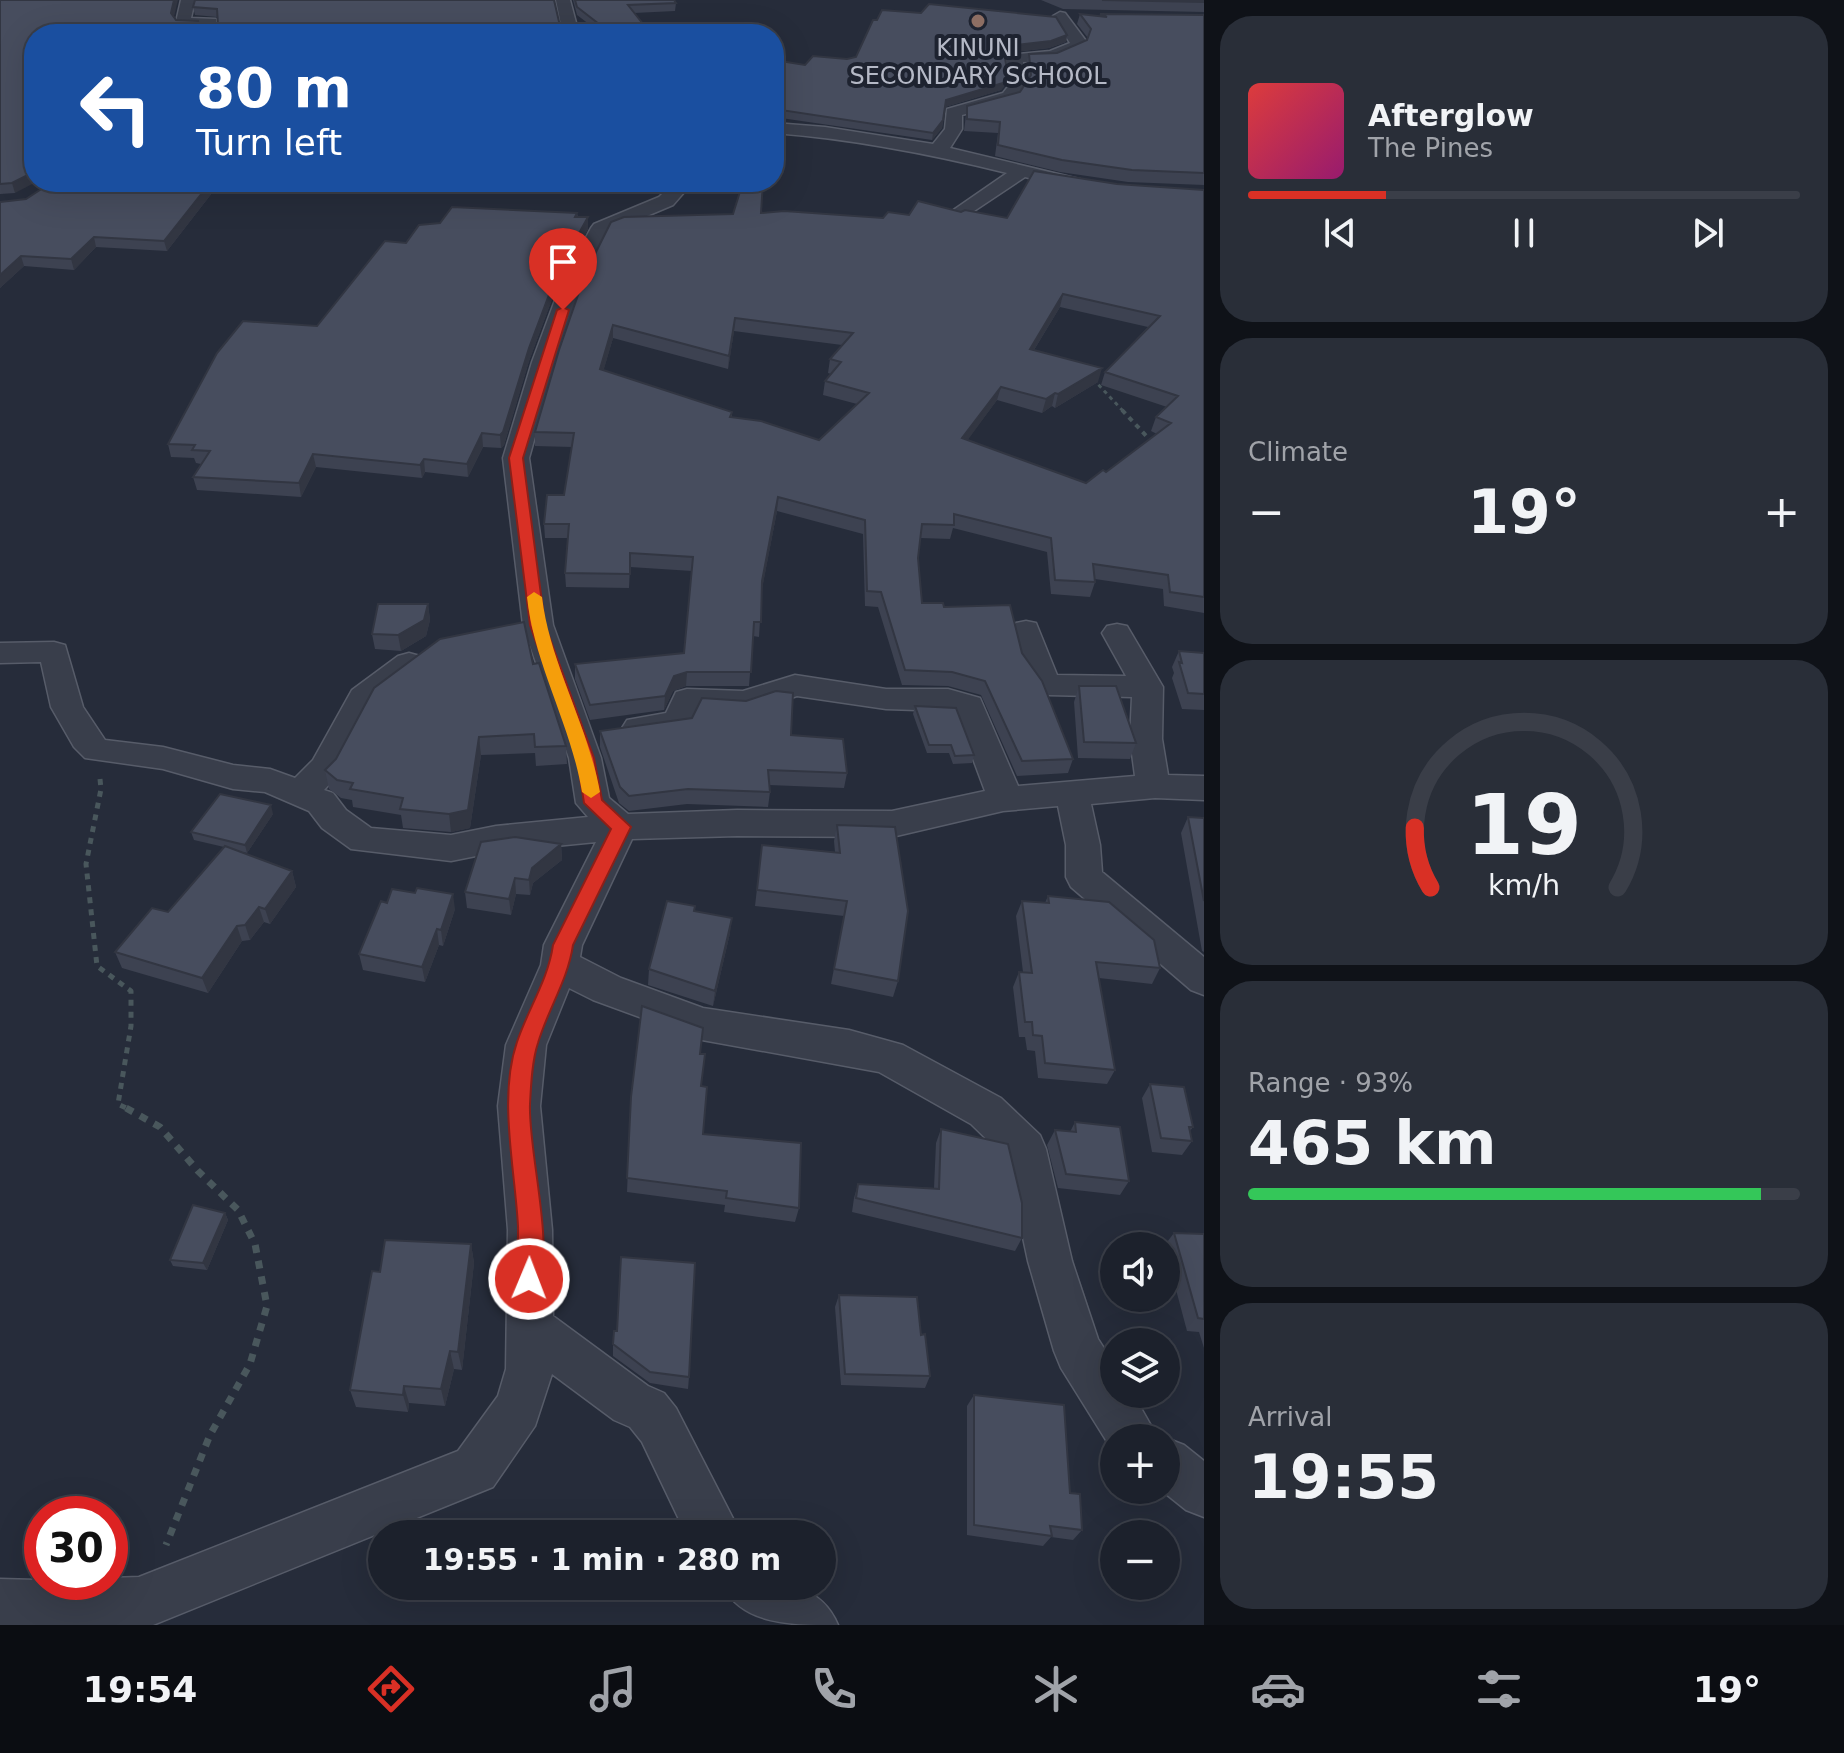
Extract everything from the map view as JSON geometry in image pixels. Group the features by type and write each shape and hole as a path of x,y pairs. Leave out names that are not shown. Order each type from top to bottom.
{"street":[{"path":"188,0 183,22 211,24"},
{"path":"563,0 569,24"},
{"path":"937,150 953,129 956,120 953,113 1009,97 1018,84 1014,58 1053,56 1077,46 1078,41 1061,16"},
{"path":"784,129 825,132 937,150 1020,172 1100,187"},
{"path":"959,215 1020,172"},
{"path":"621,827 593,803 578,735 523,628 516,458 544,362 572,284 601,228 666,201 675,192"},
{"path":"1026,630 1032,659 1040,676 1049,685 1148,687"},
{"path":"1117,633 1148,687 1146,739 1148,765 1155,786"},
{"path":"300,794 325,768 363,697 432,647"},
{"path":"0,653 54,652 67,707 85,739 96,750 163,758 233,777 270,781 321,802 334,819 363,840 451,848 496,839 621,827 737,823 892,824 1003,799 1155,786 1204,788"},
{"path":"578,735 679,722 687,699 745,702 795,685 886,699 948,700 969,706 1001,782 1003,799"},
{"path":"1072,793 1083,845 1084,877 1204,979"},
{"path":"0,1606 139,1614 475,1469 518,1409 530,1369 530,1230 519,1106 526,1045 560,965 563,945 621,827"},
{"path":"560,965 607,989 702,1024 849,1047 889,1057 986,1111 1025,1149 1050,1261 1078,1351 1124,1424"},
{"path":"529,1327 631,1403 647,1410 659,1425 706,1520"},
{"path":"1180,1474 1204,1492"},
{"path":"771,1600 811,1625"}],"path":[{"path":"1091,378 1155,445"},
{"path":"96,750 101,789 86,864 97,966 131,991 131,1026 118,1104 160,1127 198,1171 238,1210 255,1244 267,1306 250,1364 210,1435 139,1614"}],"building":[{"path":"0,0 174,0 171,13 176,20 198,21 198,24 24,24 24,177 0,184"},
{"path":"195,0 554,0 560,24 218,24 217,9 193,7"},
{"path":"575,0 674,0 676,3 628,5 643,24 599,24 577,7"},
{"path":"1102,0 1204,0 1204,2"},
{"path":"929,4 1056,17 1067,35 1051,41 1007,46 1004,52 1008,76 1003,83 946,100 943,120 933,133 784,111 784,62 805,65 813,56 856,57 873,20 877,20 882,10 921,13"},
{"path":"1080,14 1107,17 1100,14 1204,15 1204,173 1132,170 1062,160 998,145 1000,122 967,119 967,106 1020,92 1031,75 1029,54 1057,53 1087,40 1091,29"},
{"path":"1034,171 1117,184 1204,190 1204,597 1170,592 1168,575 1093,564 1095,582 1055,580 1051,538 954,514 954,525 922,524 918,558 922,603 943,603 944,607 1010,605 1022,653 1042,681 1073,759 1022,761 985,681 952,672 905,670 881,592 867,591 865,520 778,497 762,581 761,622 754,622 751,672 687,672 674,676 665,696 590,705 575,664 684,653 693,557 630,553 630,574 565,573 569,524 544,524 547,495 564,495 574,433 535,432 586,272 611,222 624,217 733,214 740,192 762,192 761,213 784,211 883,218 888,212 909,215 918,201 961,212 965,210 1007,218","holes":["1063,294 1160,316 1105,372 1178,396 1156,417 1171,423 1106,472 1103,470 1086,483 962,438 1001,387 1046,399 1102,368 1030,349","735,318 853,333 830,359 841,362 825,381 869,393 819,440 761,421 730,417 732,412 600,369 613,325 729,356"]},
{"path":"37,192 203,192 164,241 94,237 71,259 21,256 0,275 0,202 26,199"},
{"path":"452,207 577,213 575,217 588,217 558,271 529,348 503,432 500,435 482,433 467,464 424,459 420,465 313,454 299,483 193,477 210,451 192,450 195,445 168,444 217,353 243,321 317,326 385,241 406,243 419,225 440,223"},
{"path":"378,604 428,604 424,620 398,635 372,634"},
{"path":"524,622 533,664 539,663 566,746 535,747 534,734 479,737 468,810 449,814 400,809 403,798 350,789 353,783 337,780 325,770 336,759 374,688 440,639"},
{"path":"1179,651 1204,653 1204,694 1188,693"},
{"path":"1079,686 1116,686 1136,743 1084,742"},
{"path":"776,691 793,693 791,735 843,739 847,773 768,770 770,792 688,789 629,796 620,787 600,731 692,718 702,698 746,701"},
{"path":"915,706 956,708 974,755 955,756 951,745 929,745"},
{"path":"220,794 271,805 245,845 191,832"},
{"path":"1188,817 1204,818 1204,901"},
{"path":"837,825 895,827 908,911 898,981 834,969 847,901 757,890 762,845 840,853"},
{"path":"515,837 561,844 532,868 529,880 515,878 509,899 465,892 481,842"},
{"path":"225,846 292,871 265,909 259,907 245,925 237,926 202,978 115,952 152,908 168,912"},
{"path":"417,888 453,894 441,930 437,929 422,967 359,954 381,901 387,903 392,889 415,893"},
{"path":"1048,896 1109,902 1154,940 1160,968 1096,962 1115,1070 1045,1063 1042,1036 1033,1035 1032,1022 1025,1022 1019,972 1032,973 1022,901 1049,903"},
{"path":"667,901 695,906 694,911 732,918 715,991 649,969"},
{"path":"642,1006 703,1028 700,1054 705,1054 701,1086 707,1087 703,1134 801,1143 799,1208 726,1198 727,1191 627,1178 631,1097"},
{"path":"1150,1084 1184,1087 1193,1127 1189,1127 1192,1141 1161,1138"},
{"path":"1075,1122 1120,1127 1129,1181 1066,1174 1055,1130 1076,1132"},
{"path":"941,1129 1008,1144 1022,1203 1022,1238 856,1198 858,1184 939,1189"},
{"path":"193,1205 225,1213 203,1263 170,1260"},
{"path":"1180,1233 1204,1234 1204,1319 1198,1318 1180,1254"},
{"path":"385,1240 471,1244 458,1352 450,1351 441,1389 404,1386 403,1395 350,1390 372,1271 380,1272"},
{"path":"621,1257 695,1263 689,1377 650,1372 613,1344 614,1331 617,1331"},
{"path":"839,1295 917,1297 930,1376 845,1374"},
{"path":"974,1395 1064,1405 1070,1493 1080,1494 1082,1530 1050,1526 1052,1536 974,1525"}],"slow traffic":[{"path":"534,597 538,625 585,758 591,792"}],"place":[{"name":"KINUNI SECONDARY SCHOOL","path":"978,21"}],"route":[{"path":"529,1279 530,1230 519,1106 526,1045 560,965 563,945 621,827 593,803 585,758 538,625 516,458 563,310"}]}
